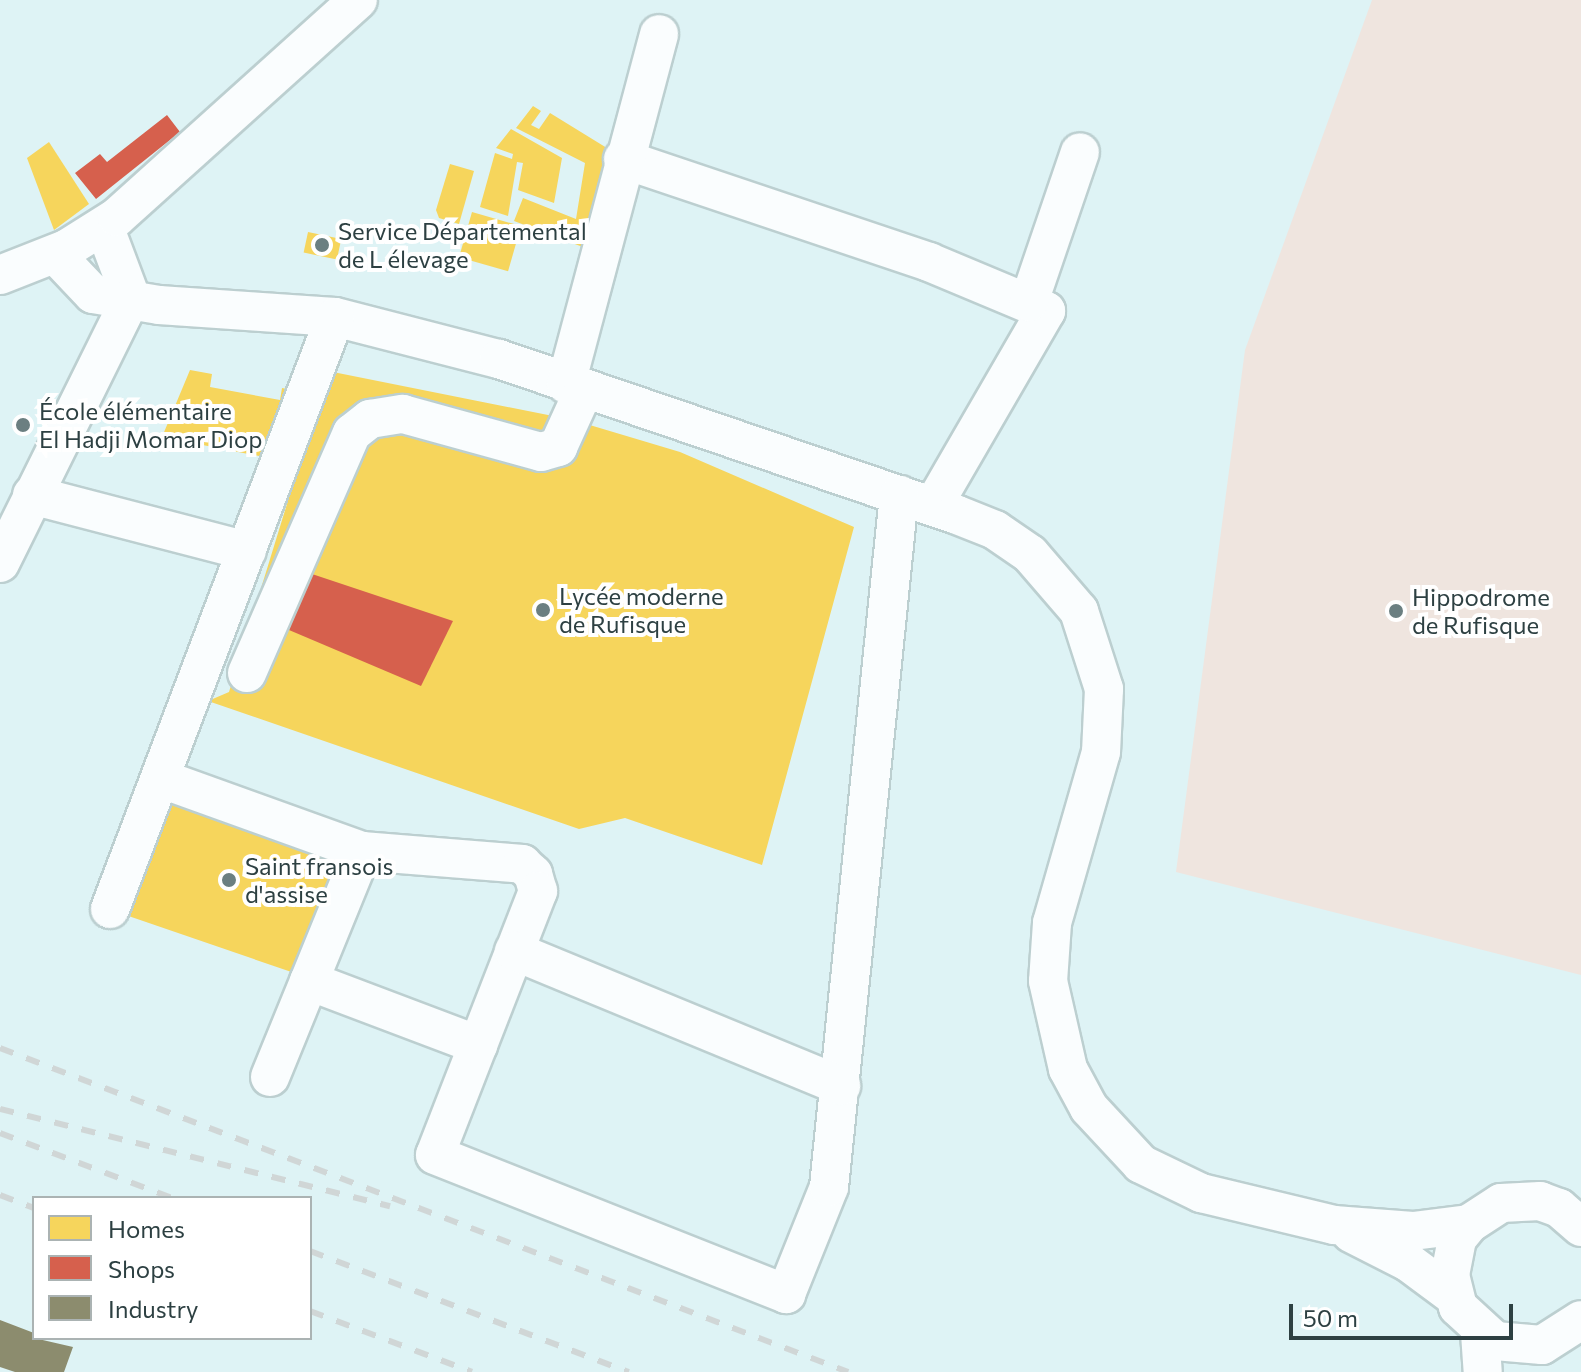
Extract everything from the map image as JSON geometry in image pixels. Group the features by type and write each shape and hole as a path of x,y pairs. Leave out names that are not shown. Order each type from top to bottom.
{"street":[{"path":"0,275 55,254 104,226 181,165 358,0"},
{"path":"247,673 352,433 370,419 403,414 541,452 558,447 575,387 623,159 659,34"},
{"path":"1029,302 1080,152"},
{"path":"162,779 362,851 522,864 533,874 538,891 435,1155 786,1294 829,1187 916,500 1046,311 929,262 623,159"},
{"path":"0,563 131,298 104,226"},
{"path":"55,254 93,294 159,305 335,317 499,359 916,500 995,530 1030,554 1079,611 1095,652 1104,689 1101,752 1052,923 1048,981 1068,1069 1089,1108 1114,1140 1171,1182 1334,1225 1413,1231 1469,1224 1501,1203 1521,1199 1559,1208 1581,1227"},
{"path":"110,909 162,779 335,317"},
{"path":"32,495 247,551"},
{"path":"270,1077 362,851"},
{"path":"514,951 841,1086"},
{"path":"309,981 478,1045"},
{"path":"1454,1296 1451,1258 1469,1224"},
{"path":"1334,1225 1408,1262 1454,1296 1480,1333 1483,1372"},
{"path":"1480,1333 1511,1346 1560,1341"}],"shaded area":[{"name":"Hippodrome de Rufisque","path":"1372,0 1581,0 1581,975 1176,872 1245,350"}],"building: Homes":[{"path":"533,106 541,111 531,125 539,129 550,113 615,153 596,252 514,221 523,198 576,219 585,163 516,128"},
{"path":"511,129 562,158 554,203 518,190 523,163 517,162 508,216 480,207 495,153 512,159 513,154 496,148"},
{"path":"49,142 89,204 54,230 27,158"},
{"path":"450,164 474,171 459,224 439,218 436,210"},
{"path":"472,212 521,226 508,271 459,257"},
{"name":"Service Départemental de L élevage","path":"308,232 341,239 337,260 304,253"},
{"path":"190,370 212,374 210,387 280,400 282,388 297,391 274,459 162,437"},
{"name":"Lycée moderne de Rufisque","path":"328,371 573,420 680,452 854,527 762,865 625,818 579,829 208,701 229,692"},
{"name":"Saint fransois d'assise","path":"165,791 342,852 299,975 123,914"}],"building: Shops":[{"path":"167,115 180,132 96,199 75,173 100,154 107,162"},
{"path":"309,573 453,621 421,686 289,630"}],"building: Industry":[{"path":"0,1320 32,1332 32,1340 73,1347 64,1372 15,1372 0,1367"}],"railway":[{"path":"0,1048 848,1372"},
{"path":"0,1109 390,1206"},
{"path":"0,1133 167,1196"},
{"path":"0,1195 32,1207"},
{"path":"312,1252 629,1372"},
{"path":"312,1312 472,1372"}],"place":[{"name":"Service Départemental de L élevage","path":"322,245"},
{"name":"École élémentaire El Hadji Momar Diop","path":"23,425"},
{"name":"Lycée moderne de Rufisque","path":"543,610"},
{"name":"Hippodrome de Rufisque","path":"1396,611"},
{"name":"Saint fransois d'assise","path":"229,880"}]}
